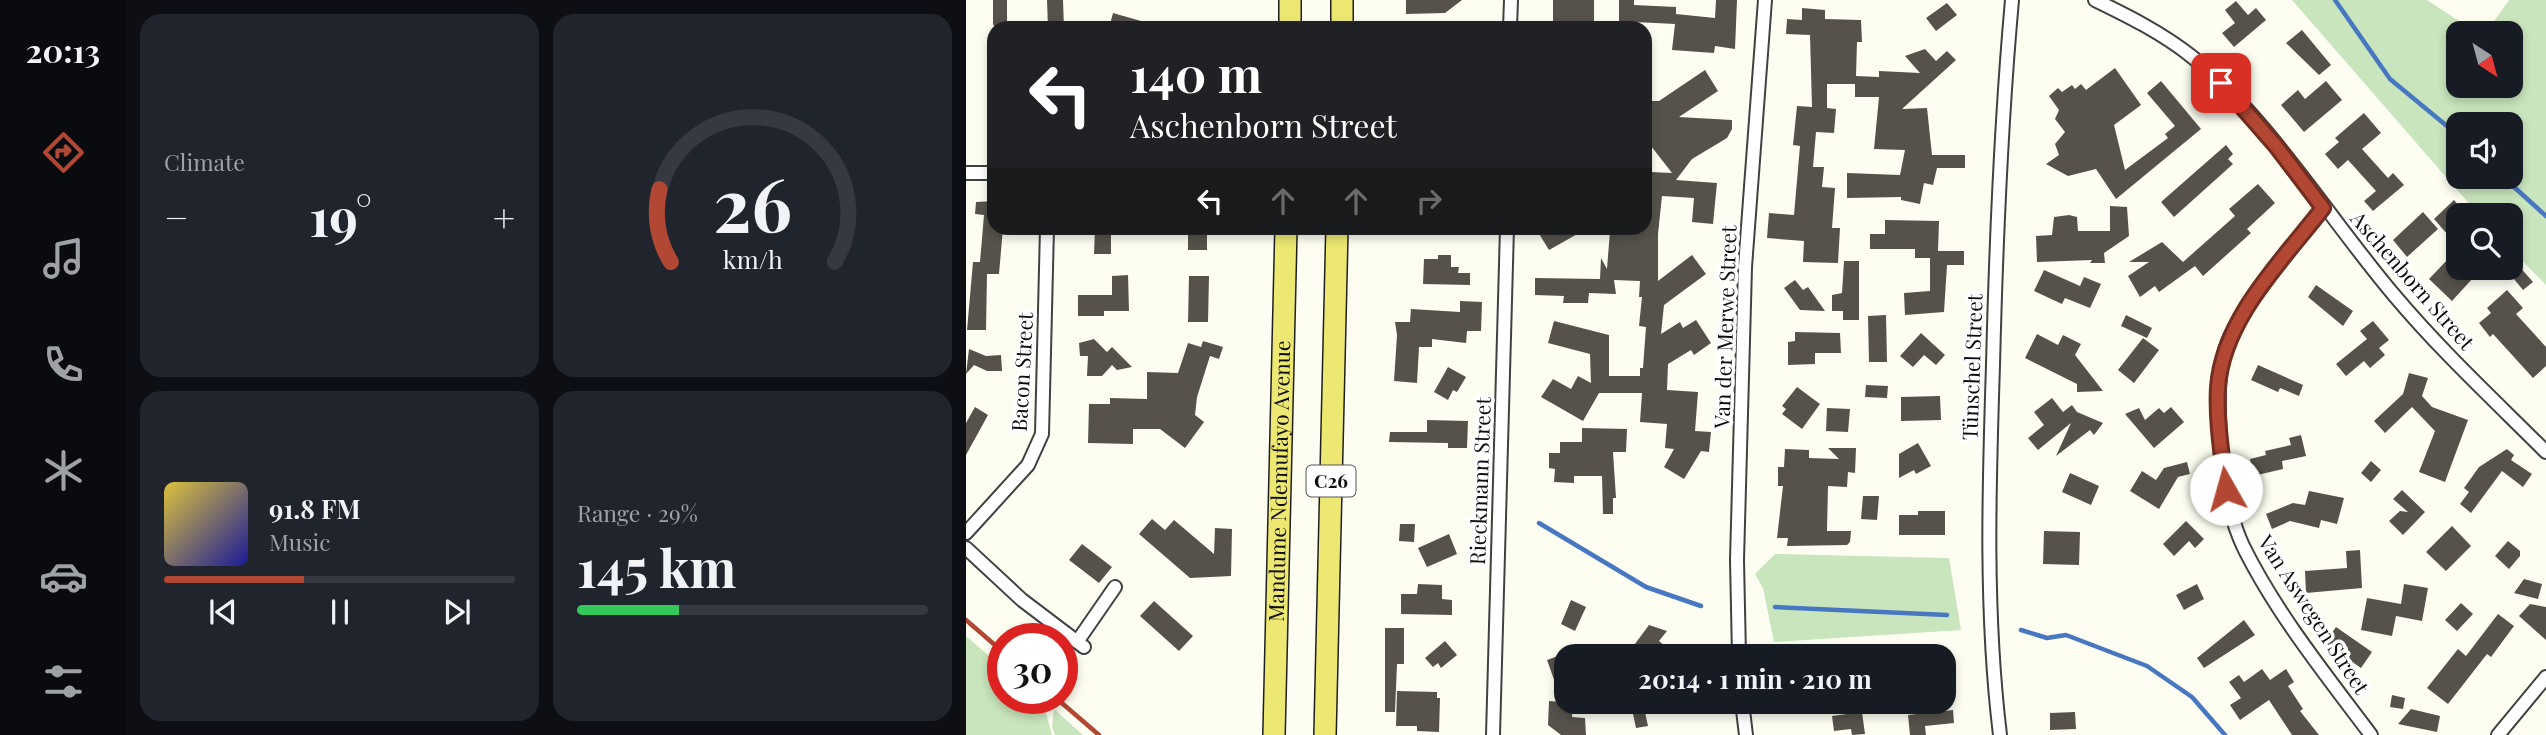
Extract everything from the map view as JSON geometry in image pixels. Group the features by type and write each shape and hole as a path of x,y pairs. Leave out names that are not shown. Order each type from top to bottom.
{"main road":[{"path":"1342,0 1342,21"},
{"name":"Mandume Ndemufayo Avenue","path":"1274,735 1286,235"},
{"name":"C26","path":"1325,735 1337,235"}],"street":[{"path":"1510,21 1511,0"},
{"name":"Van der Merwe Street","path":"1739,644 1737,560 1745,267 1765,0"},
{"name":"Tünschel Street","path":"2000,735 1991,615 1989,495 2001,118 2012,0"},
{"name":"Aschenborn Street","path":"2095,0 2155,30 2192,56 2221,83 2276,146 2396,298 2546,452"},
{"path":"966,173 987,173"},
{"name":"Van Aswegen Street","path":"2323,208 2271,274 2232,333 2224,354 2218,387 2220,437 2226,489 2242,544 2281,607 2371,735"},
{"name":"Bacon Street","path":"966,533 1028,466 1042,434 1047,235"},
{"name":"Rieckmann Street","path":"1493,735 1507,235"},
{"path":"966,548 1022,600 1080,644 1115,587"},
{"path":"2498,735 2546,677"},
{"path":"1743,714 1746,735"}],"green space":[{"path":"2292,0 2427,0 2459,21 2446,21 2446,98 2524,98 2524,21 2494,21 2509,0 2546,0 2546,285 2523,261 2523,203 2469,203 2456,189 2523,189 2523,112 2446,112 2446,177"},
{"path":"1775,554 1949,558 1961,630 1774,642 1763,588 1755,574"},
{"path":"966,636 987,654 987,714 1046,714 1052,735 966,735"},
{"path":"1053,714 1060,714 1083,735 1055,735 1052,727"}],"building":[{"path":"993,0 1007,0 1007,21 993,21"},
{"path":"1047,0 1063,0 1064,21 1048,21"},
{"path":"1406,0 1462,0 1445,13 1406,14"},
{"path":"1553,0 1594,0 1594,21 1553,21"},
{"path":"1619,0 1634,0 1634,5 1676,7 1676,14 1715,18 1716,0 1737,0 1735,49 1715,46 1714,53 1672,50 1675,24 1619,21"},
{"path":"2236,1 2248,15 2256,8 2266,20 2234,47 2222,33 2235,23 2225,10"},
{"path":"1947,3 1957,15 1936,31 1926,18"},
{"path":"1802,8 1825,10 1825,19 1861,20 1862,42 1857,42 1856,76 1879,77 1879,71 1920,73 1905,56 1925,49 1936,61 1947,51 1956,60 1902,109 1927,108 1932,155 1965,155 1965,168 1937,168 1933,185 1924,183 1920,204 1901,200 1901,197 1847,198 1847,173 1900,175 1905,150 1874,149 1879,97 1855,97 1855,84 1827,84 1827,108 1836,109 1834,133 1816,132 1813,167 1824,167 1822,187 1835,188 1832,228 1840,228 1838,263 1803,262 1804,241 1767,238 1769,213 1794,215 1800,146 1793,145 1797,106 1812,107 1810,35 1786,34 1787,19 1802,20"},
{"path":"1113,13 1141,21 1111,21"},
{"path":"2302,30 2331,65 2319,75 2286,43"},
{"path":"2115,68 2141,105 2114,125 2125,170 2168,138 2165,134 2175,126 2147,93 2161,81 2201,129 2116,199 2096,169 2068,176 2046,164 2059,155 2055,144 2065,132 2055,119 2059,110 2049,96 2058,88 2062,92 2072,85 2075,89 2081,84 2086,90"},
{"path":"1705,70 1718,91 1679,117 1732,120 1732,129 1727,138 1692,159 1676,180 1717,183 1713,224 1692,222 1694,198 1662,196 1658,234 1658,281 1692,255 1706,274 1664,305 1661,334 1680,322 1683,328 1696,320 1711,343 1694,355 1691,350 1668,364 1667,390 1698,392 1695,431 1711,432 1709,452 1701,451 1684,479 1664,467 1674,449 1665,448 1667,424 1640,422 1642,393 1599,393 1583,421 1541,397 1553,379 1571,389 1578,376 1591,383 1590,354 1548,343 1554,321 1609,335 1609,376 1640,376 1646,327 1639,326 1642,297 1639,297 1640,281 1614,280 1616,294 1589,293 1588,303 1563,303 1564,296 1535,295 1535,278 1600,279 1601,258 1607,269 1610,235 1652,235 1652,172 1672,173 1652,147 1652,101 1659,101"},
{"path":"2326,81 2342,100 2304,132 2281,105 2298,90 2305,99"},
{"path":"2364,113 2381,133 2362,149 2388,178 2393,173 2404,185 2373,211 2364,201 2376,191 2348,160 2338,169 2325,154 2339,142 2335,138"},
{"path":"2226,145 2233,154 2228,159 2233,164 2174,217 2161,202"},
{"path":"2258,184 2275,203 2247,229 2251,233 2203,276 2195,266 2159,292 2155,286 2140,297 2128,276 2149,262 2129,262 2162,242 2183,262 2235,216 2229,209"},
{"path":"987,201 987,235 1002,235 999,274 987,274 986,330 967,330 973,262 980,262 984,215 975,214 976,202"},
{"path":"2110,206 2127,207 2129,236 2104,253 2105,263 2090,263 2092,260 2037,262 2036,236 2052,235 2054,217 2077,217 2078,231 2110,231"},
{"path":"2446,208 2446,233 2434,219"},
{"path":"2423,212 2438,229 2407,257 2393,240"},
{"path":"1885,220 1939,221 1938,251 1964,251 1964,265 1947,265 1944,312 1905,315 1904,293 1930,291 1930,258 1915,258 1915,249 1870,249 1870,234 1885,234"},
{"path":"1095,235 1111,235 1111,254 1094,254"},
{"path":"1188,235 1207,235 1207,250 1188,250"},
{"path":"1540,235 1576,235 1549,250"},
{"path":"1438,255 1451,255 1451,267 1459,267 1458,273 1470,273 1470,285 1423,284 1424,259 1438,259"},
{"path":"1844,261 1859,261 1859,320 1843,320 1843,311 1832,311 1832,295 1842,293"},
{"path":"2446,261 2446,280 2471,280 2452,301 2429,279"},
{"path":"2044,270 2080,286 2084,277 2101,284 2090,308 2065,298 2062,304 2034,291"},
{"path":"2523,271 2533,282 2523,290 2515,280 2523,280"},
{"path":"1128,275 1129,311 1104,311 1104,316 1078,316 1078,295 1112,295 1112,276"},
{"path":"1189,276 1209,276 1208,322 1188,322"},
{"path":"1795,280 1803,290 1808,287 1825,311 1800,310 1784,288"},
{"path":"2316,285 2353,311 2343,326 2308,297"},
{"path":"2507,290 2523,308 2516,314 2546,347 2546,366 2533,378 2493,334 2490,337 2479,323 2491,313 2487,308"},
{"path":"1460,301 1482,302 1481,331 1467,331 1466,343 1432,339 1432,347 1419,347 1417,383 1394,381 1397,335 1395,322 1410,322 1411,309 1460,312"},
{"path":"1886,315 1887,362 1869,362 1868,316"},
{"path":"2126,315 2152,328 2147,338 2121,326"},
{"path":"2373,321 2389,340 2379,348 2385,355 2370,368 2364,361 2346,376 2336,364 2367,339 2360,331"},
{"path":"1795,332 1840,333 1841,353 1815,353 1815,364 1788,365 1788,342 1795,341"},
{"path":"1921,333 1945,355 1936,365 1924,355 1913,367 1900,356"},
{"path":"2037,334 2058,345 2063,335 2081,344 2075,355 2103,391 2077,392 2077,384 2025,358"},
{"path":"2143,338 2159,350 2134,383 2118,370"},
{"path":"1094,339 1107,352 1112,347 1132,367 1117,370 1112,365 1102,376 1087,376 1088,356 1080,356 1079,343"},
{"path":"1203,341 1223,347 1219,359 1210,356 1197,397 1195,415 1204,422 1185,448 1160,429 1133,429 1133,444 1088,443 1089,404 1110,404 1110,398 1147,399 1147,372 1178,373 1188,343 1201,347"},
{"path":"969,349 986,356 1001,355 1002,371 987,371 974,365 966,374"},
{"path":"2258,365 2303,385 2299,396 2280,388 2278,392 2251,380"},
{"path":"1448,367 1466,377 1457,392 1453,390 1448,400 1434,392"},
{"path":"2409,373 2428,378 2422,396 2432,407 2468,420 2445,482 2419,472 2435,431 2412,407 2385,433 2374,421 2403,394"},
{"path":"1866,385 1888,386 1887,398 1865,397"},
{"path":"1797,387 1820,404 1802,429 1782,414 1786,409 1782,406"},
{"path":"1940,396 1941,420 1901,421 1901,397"},
{"path":"2052,398 2063,412 2072,405 2077,412 2103,423 2094,435 2090,430 2056,456 2071,423 2038,450 2028,438 2044,425 2034,412"},
{"path":"975,407 988,415 966,455 966,423"},
{"path":"2171,407 2184,422 2154,448 2125,414 2139,408 2145,420 2159,408 2164,413"},
{"path":"1827,408 1850,409 1848,432 1826,431"},
{"path":"1427,420 1468,421 1467,448 1448,448 1448,443 1389,442 1390,432 1427,432"},
{"path":"1582,428 1627,429 1626,452 1613,452 1616,498 1613,498 1613,514 1603,514 1602,476 1574,476 1574,483 1554,482 1555,469 1549,468 1549,453 1560,453 1560,442 1582,442"},
{"path":"2301,435 2306,456 2282,461 2283,469 2253,476 2250,459 2266,455 2265,451 2291,445 2289,438"},
{"path":"1918,443 1931,466 1916,474 1914,470 1899,478 1899,454"},
{"path":"1828,448 1856,448 1855,473 1848,472 1847,487 1828,486 1827,531 1851,531 1850,542 1847,545 1787,546 1788,538 1777,538 1783,486 1778,486 1778,467 1784,467 1785,449 1809,450 1809,458 1839,459"},
{"path":"2507,449 2514,455 2511,460 2532,474 2523,487 2502,471 2471,513 2460,504 2469,492 2464,488 2479,467"},
{"path":"2371,461 2381,470 2371,482 2361,473"},
{"path":"2187,462 2190,474 2178,477 2159,509 2130,491 2142,471 2156,480 2164,468"},
{"path":"2070,473 2099,486 2091,505 2062,492"},
{"path":"2402,490 2425,512 2403,535 2389,521 2400,511 2408,512 2393,499"},
{"path":"2309,491 2344,498 2337,524 2321,520 2319,528 2290,521 2272,529 2266,514 2293,503 2305,505"},
{"path":"1863,496 1879,496 1877,520 1861,519"},
{"path":"1918,511 1945,511 1945,535 1899,535 1899,515 1918,515"},
{"path":"1152,519 1165,530 1174,520 1214,554 1215,528 1232,529 1231,576 1190,578 1139,534"},
{"path":"2186,521 2204,539 2195,548 2189,541 2174,556 2163,544"},
{"path":"1400,524 1415,524 1414,542 1399,541"},
{"path":"2452,526 2471,546 2446,571 2426,552"},
{"path":"2044,531 2080,532 2079,565 2043,564"},
{"path":"1449,534 1457,554 1427,567 1418,548"},
{"path":"2508,541 2520,551 2520,556 2509,569 2495,556"},
{"path":"1082,544 1112,567 1099,583 1069,560"},
{"path":"2360,550 2362,588 2306,593 2305,571 2347,568 2346,551"},
{"path":"2524,579 2542,584 2538,599 2514,593"},
{"path":"1418,584 1442,585 1442,599 1452,600 1452,615 1401,614 1401,594 1417,594"},
{"path":"2197,584 2204,599 2184,610 2176,595"},
{"path":"2404,584 2428,588 2422,621 2396,616 2392,636 2361,630 2367,598 2401,604"},
{"path":"1571,600 1586,607 1575,631 1561,624"},
{"path":"1154,601 1193,636 1179,651 1140,616"},
{"path":"2461,603 2473,614 2457,631 2445,620"},
{"path":"2530,604 2546,607 2546,640 2519,616"},
{"path":"2498,614 2514,626 2491,657 2487,654 2448,704 2427,688 2458,649 2466,656"},
{"path":"2244,620 2255,635 2204,668 2197,658"},
{"path":"1649,625 1667,631 1659,641 1663,644 1635,644"},
{"path":"2336,627 2372,652 2361,668 2325,643"},
{"path":"1385,628 1404,628 1404,664 1397,664 1395,712 1385,712"},
{"path":"1445,641 1457,655 1441,668 1438,663 1433,667 1425,658"},
{"path":"1554,657 1554,680 1547,660"},
{"path":"2262,669 2270,680 2286,669 2294,682 2288,686 2303,709 2300,711 2319,735 2292,735 2269,700 2240,720 2230,705 2241,698 2229,682 2239,675 2244,682"},
{"path":"1397,691 1437,692 1437,698 1440,698 1439,732 1417,731 1417,726 1396,726"},
{"path":"2392,695 2405,698 2403,709 2390,707"},
{"path":"1549,701 1554,701 1554,714 1572,714 1572,717 1585,718 1586,735 1561,735 1548,725"},
{"path":"2411,709 2440,716 2437,732 2398,724"},
{"path":"2075,712 2076,729 2050,730 2050,713"},
{"path":"1633,714 1645,714 1648,726 1636,728"},
{"path":"1862,714 1865,734 1852,735 1851,729 1834,731 1832,716"},
{"path":"1953,714 1954,723 1925,726 1926,735 1910,735 1908,715"}],"waterway":[{"path":"2335,0 2390,79 2446,125"},
{"path":"2516,189 2546,216"},
{"path":"1539,523 1646,587 1701,606"},
{"path":"1775,607 1947,615"},
{"path":"2021,630 2047,638 2066,635 2147,666 2192,697 2225,735"}],"railway":[{"path":"966,620 987,638"},
{"path":"1075,714 1099,735"}],"route":[{"path":"2221,83 2276,146 2323,208 2271,274 2232,333 2224,354 2218,387 2226,489"}]}
